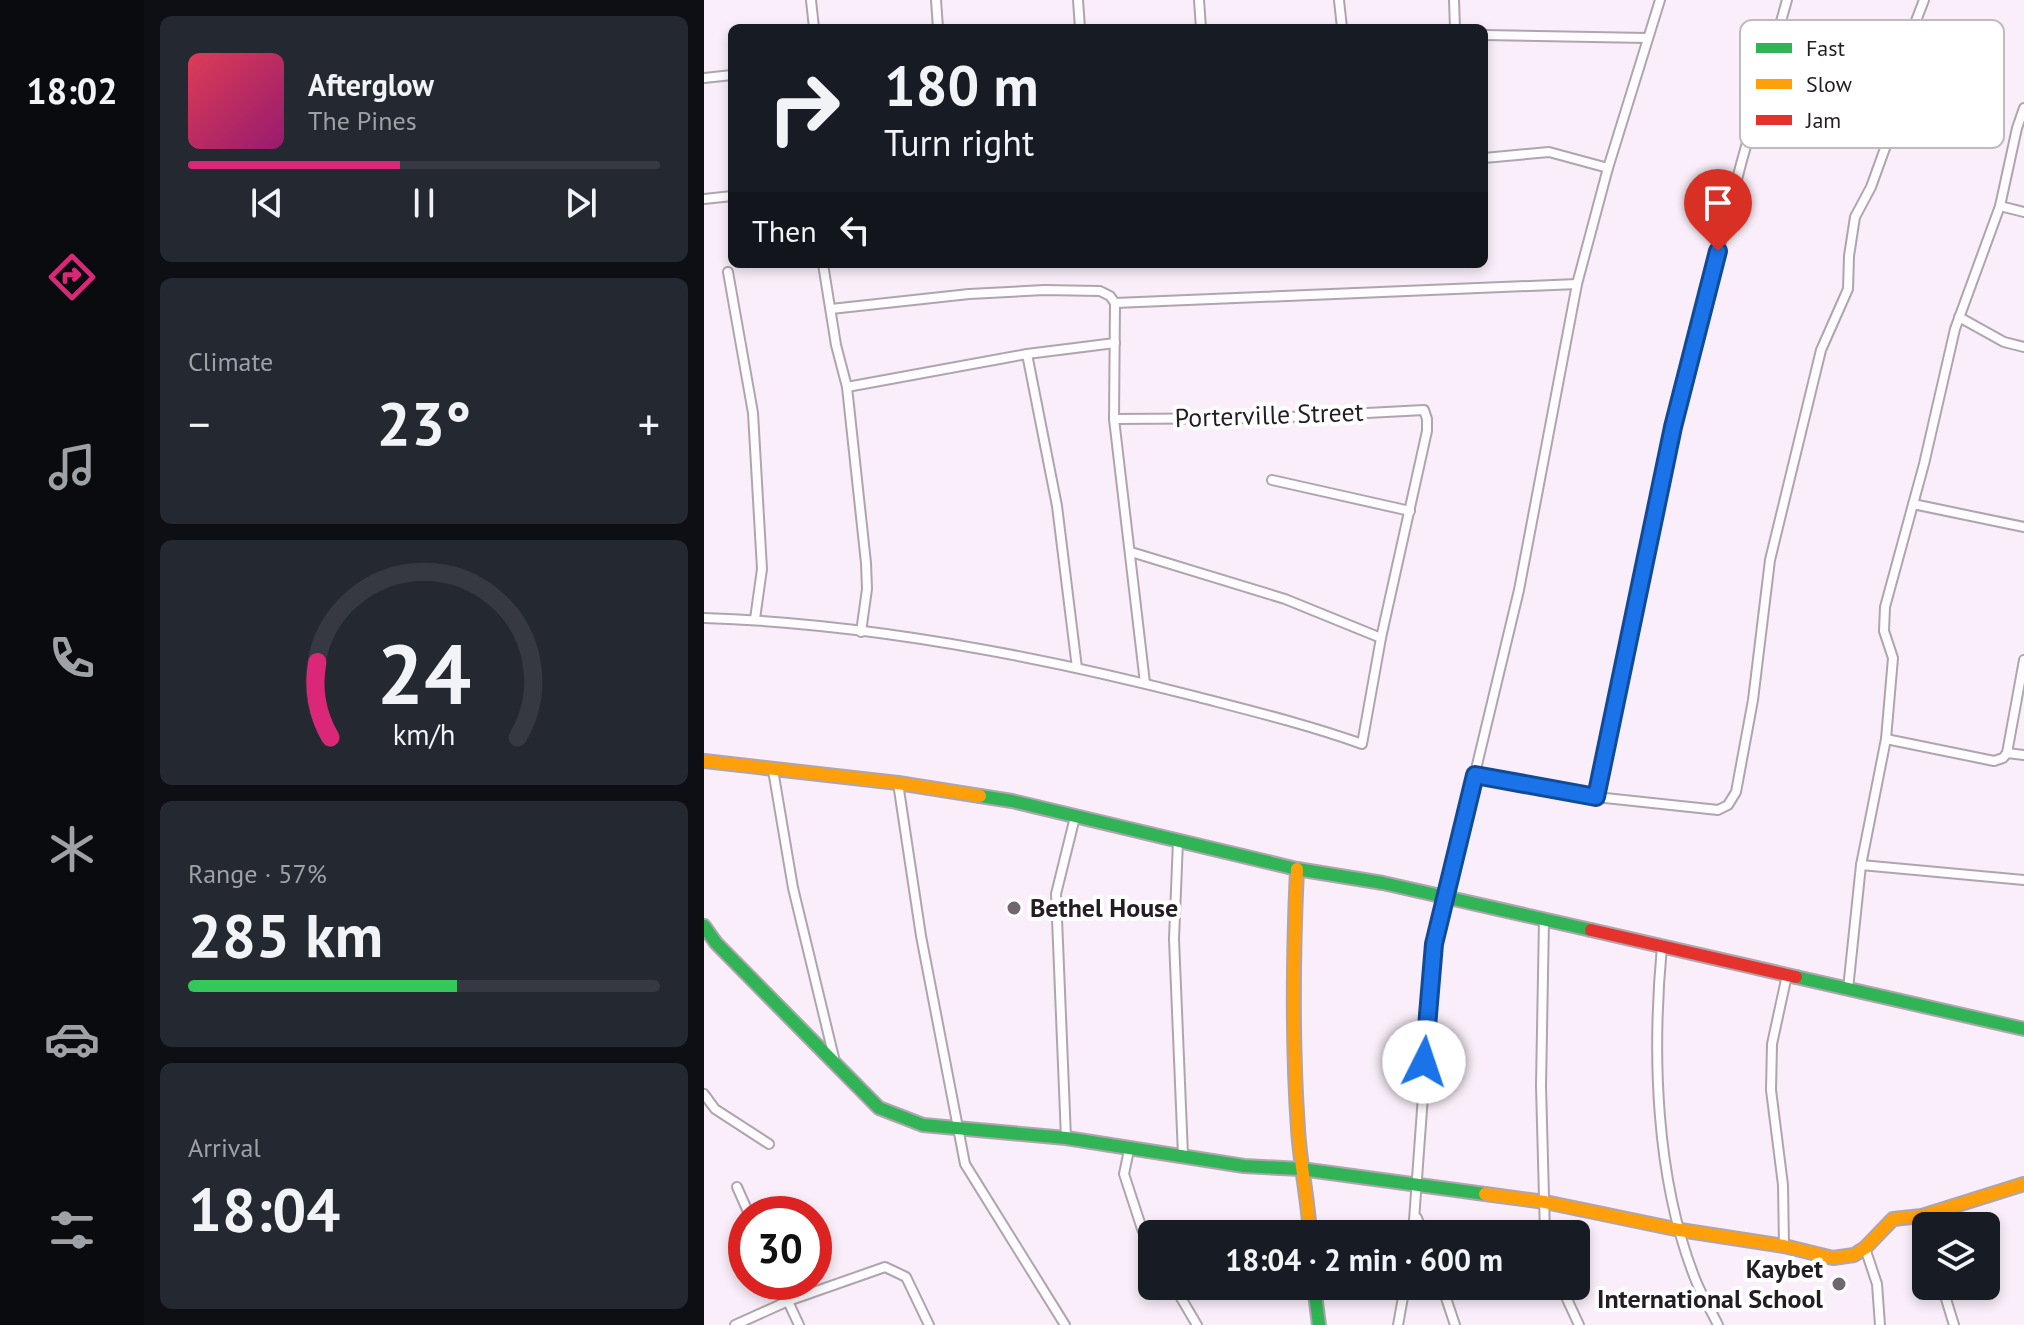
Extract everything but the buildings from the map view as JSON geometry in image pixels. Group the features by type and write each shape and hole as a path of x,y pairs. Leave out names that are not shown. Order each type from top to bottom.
{"street":[{"path":"811,0 814,24"},
{"path":"936,0 938,24"},
{"path":"1078,0 1080,24"},
{"path":"1199,0 1201,24"},
{"path":"1339,0 1342,24"},
{"path":"1454,0 1455,24"},
{"path":"1415,1220 1434,944 1519,590 1577,284 1608,168 1660,0"},
{"path":"1781,20 1787,0"},
{"path":"1916,20 1924,0"},
{"path":"1488,35 1647,38"},
{"path":"704,78 728,75"},
{"path":"1848,989 1861,865 1886,739 1893,658 1884,631 1885,607 1959,317 2000,206 2024,108"},
{"path":"1596,797 1673,427 1745,148"},
{"path":"1475,775 1596,797 1718,810 1728,805 1736,792 1753,700 1770,560 1821,350 1848,289 1855,217 1871,187 1885,148"},
{"path":"1488,158 1549,152 1608,168"},
{"path":"704,199 728,196"},
{"path":"2000,206 2024,212"},
{"path":"824,268 836,345 847,387 866,563 867,589 861,632"},
{"path":"728,272 753,413 762,569 755,619"},
{"path":"1115,303 1577,284"},
{"path":"831,309 969,294 1044,290 1100,291 1110,296 1115,303 1114,419 1145,683"},
{"path":"1959,317 2004,342 2024,347"},
{"path":"847,387 1027,354 1115,343"},
{"path":"1027,354 1057,506 1077,668"},
{"name":"Porterville Street","path":"1114,419 1272,418 1424,410 1427,431 1410,511"},
{"path":"704,618 755,619 1008,654 1145,683 1362,744 1381,638 1410,511 1272,480"},
{"path":"1913,504 2024,527"},
{"path":"1131,552 1285,599 1381,638"},
{"path":"1886,739 1994,761 2003,758 2007,753 2024,660"},
{"path":"2007,753 2024,755"},
{"path":"704,761 898,783 1012,801 1297,869 1383,883 2024,1029"},
{"path":"773,770 793,888 837,1068"},
{"path":"898,783 921,936 965,1164 1065,1325"},
{"path":"1066,1138 1056,894 1075,817"},
{"path":"1178,841 1174,939 1183,1155"},
{"path":"1861,865 2024,880"},
{"path":"1297,869 1292,946 1293,1028 1301,1169 1308,1220"},
{"path":"1544,919 1541,1086 1545,1220"},
{"path":"704,926 716,943 879,1108 923,1125 1066,1138 1244,1166 1301,1169 1545,1202 1680,1230 1784,1246 1833,1258 1854,1255 1893,1219 1912,1217"},
{"path":"1662,946 1656,1012 1659,1114 1680,1230 1696,1281 1718,1325"},
{"path":"1784,1246 1783,1185 1771,1090 1772,1044 1787,975"},
{"path":"704,1094 715,1109 769,1144"},
{"path":"1129,1150 1124,1174 1139,1220"},
{"path":"1935,1212 2024,1184"},
{"path":"737,1187 741,1196"},
{"path":"1416,1213 1418,1220"},
{"path":"1865,1248 1877,1284 1880,1325"},
{"path":"735,1325 788,1301 885,1267 906,1277 929,1325"},
{"path":"1182,1300 1197,1325"},
{"path":"1316,1300 1319,1325"},
{"path":"1398,1325 1402,1300"},
{"path":"1447,1300 1455,1325"},
{"path":"1567,1300 1579,1325"},
{"path":"1946,1300 1954,1325"},
{"path":"788,1301 799,1325"}],"traffic: fast":[{"path":"980,796 1297,869 1383,883 1591,930"},
{"path":"704,926 716,943 879,1108 923,1125 1066,1138 1244,1166 1301,1169 1485,1194"},
{"path":"1796,977 2024,1029"},
{"path":"1316,1300 1319,1325"}],"traffic: slow":[{"path":"704,761 898,783 980,796"},
{"path":"1297,869 1295,1064 1299,1142 1309,1220"},
{"path":"1485,1194 1545,1202 1680,1230 1784,1246 1833,1258 1854,1255 1865,1248 1893,1219 1922,1216 2024,1184"}],"traffic: jam":[{"path":"1591,930 1796,977"}],"place":[{"name":"Bethel House","path":"1014,908"},
{"name":"Kaybet International School","path":"1839,1284"}],"route":[{"path":"1424,1062 1434,944 1475,775 1596,797 1673,427 1718,251"}]}
